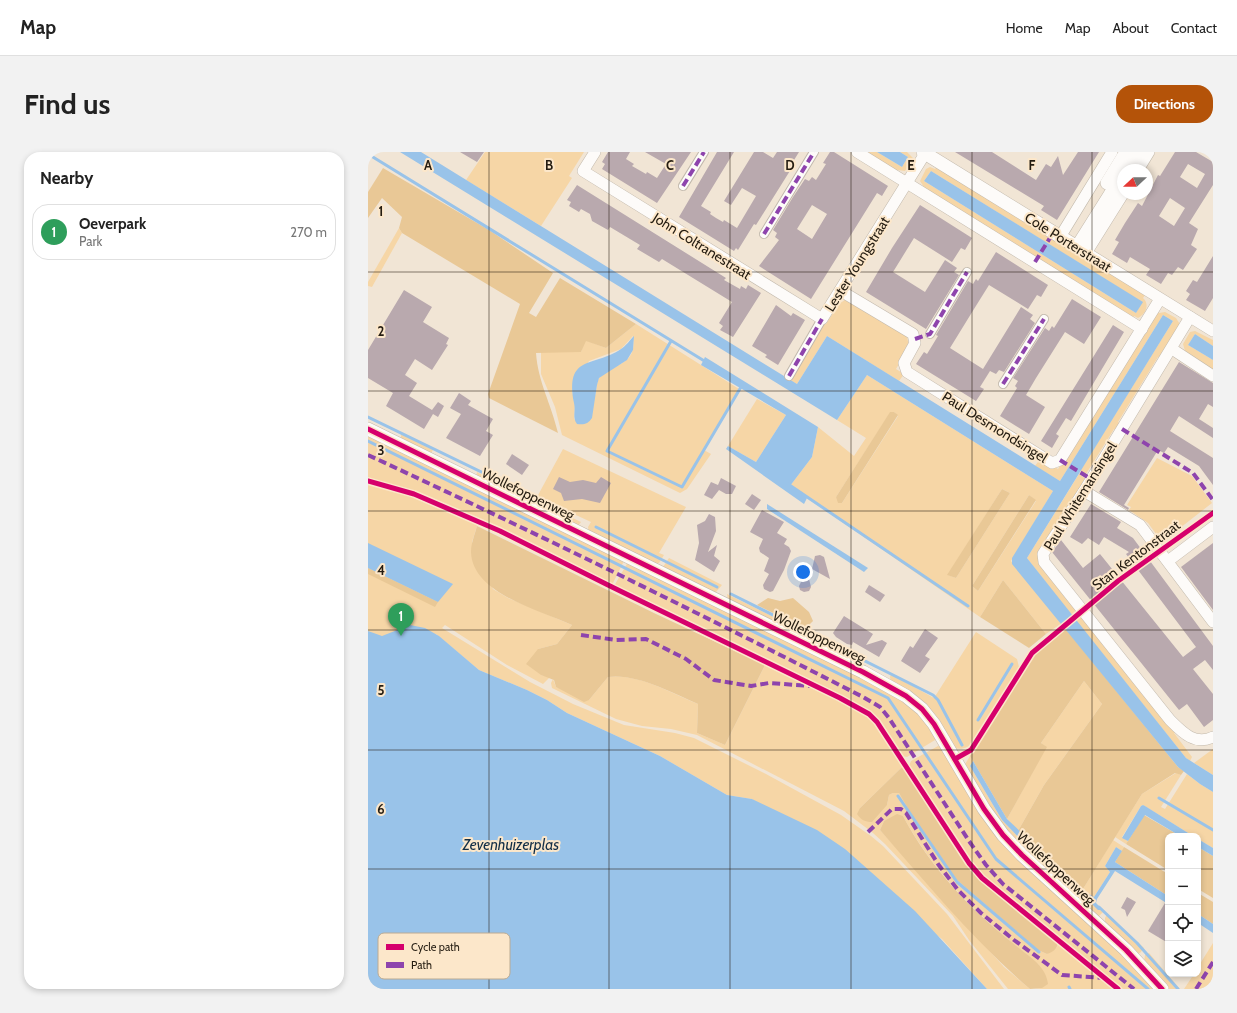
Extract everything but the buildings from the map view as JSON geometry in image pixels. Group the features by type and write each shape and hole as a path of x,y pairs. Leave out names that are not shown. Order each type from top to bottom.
{"street":[{"name":"John Coltranestraat","path":"595,152 583,171 822,319"},
{"path":"683,186 704,152"},
{"path":"764,234 814,152"},
{"path":"857,152 1142,329"},
{"name":"Lester Youngstraat","path":"789,376 822,319 908,183 925,152"},
{"name":"Cole Porterstraat","path":"925,152 1213,332"},
{"path":"1073,245 1112,152"},
{"path":"1073,245 1126,152"},
{"path":"1129,164 1136,152"},
{"path":"1142,164 1149,152"},
{"path":"1073,245 1117,183"},
{"path":"1073,245 1117,200"},
{"path":"930,334 967,272"},
{"name":"Paul Desmondsingel","path":"841,290 912,334 915,342 904,363 907,372 1052,463 1060,460 1160,298"},
{"name":"Paul Whitemansingel","path":"1190,317 1172,349 1043,554 1044,562 1182,732 1198,740 1213,737"},
{"path":"1003,384 1044,319"},
{"path":"1172,349 1213,376"},
{"name":"Wollefoppenweg","path":"368,429 863,672 906,696 922,710 934,724 984,809 1003,835 1022,855 1126,950 1162,989"},
{"path":"1084,490 1140,525 1213,622"},
{"name":"Stan Kentonstraat","path":"1168,562 1213,527"}],"shaded area":[{"path":"485,152 584,152 569,176 572,178 541,226 466,180"},
{"path":"862,152 877,152 902,167 908,157 900,152 907,152 913,158 905,171 898,170 896,173"},
{"path":"937,166 1145,295 1143,298 1147,306 1143,314 1138,318 1134,316 1132,319 923,189 924,187 920,181 926,169 930,167 935,169","holes":["931,171 1142,302 1136,313 924,181"]},
{"path":"383,168 489,230 553,273 529,313 536,317 560,278 636,324 606,348 586,341 581,352 536,353 539,374 558,433 489,398 488,394 520,304 402,233 399,228 402,217 382,198 368,218 368,192"},
{"path":"399,228 402,233 372,287 368,286 368,282"},
{"path":"846,299 907,336 909,347 896,369 904,374 899,381 827,336 797,384 788,379 823,325 826,324 839,304"},
{"path":"1157,311 1159,313 1165,312 1176,318 1181,326 1162,359 1158,357 1118,422 1121,424 1117,431 1114,429 1086,474 1080,471 1173,321 1163,315 1060,481 1035,466 1040,459 1058,469"},
{"path":"636,324 739,389 704,450 711,454 687,489 680,493 562,435 555,407 541,374 541,351 581,352 585,340 606,348","holes":["633,336 631,354 627,359 604,373 599,378 596,394 588,406 574,420 575,405 572,391 589,361 621,349"]},
{"path":"1195,331 1213,340 1213,346 1195,334 1188,345 1213,360 1213,372 1183,354 1185,351 1183,344 1190,332"},
{"path":"867,375 1053,491 1011,561 1062,623 1046,634 1003,580 980,617 790,486 812,457 818,427 854,456 866,438 837,420","holes":["894,412 898,416 842,503 836,497 890,413","1002,489 1010,493 956,578 948,575","1029,495 1036,501 978,591 972,586"]},
{"path":"757,399 786,415 756,462 728,446"},
{"path":"890,412 894,412 898,415 842,503 838,503 836,497"},
{"path":"401,433 433,450 431,453 401,440"},
{"path":"368,434 624,561 612,585 463,512 432,499 368,479"},
{"path":"563,449 686,507 659,553 664,555 659,563 654,565 589,532 588,527 591,522 537,497"},
{"path":"1157,458 1192,476 1212,503 1162,542 1148,523 1129,510 1131,507 1127,505"},
{"path":"477,472 525,496 522,500 476,478"},
{"path":"1079,474 1086,479 1040,565 1067,600 1071,601 1076,610 1071,615 1027,558"},
{"path":"368,484 413,496 476,523 477,526 472,542 493,589 508,598 572,625 557,644 538,649 541,675 550,677 543,684 507,665 445,625 442,628 530,682 573,704 624,725 675,733 694,738 766,774 841,815 883,846 947,914 1004,989 987,989 942,939 752,799 727,795 660,756 567,713 547,700 527,690 479,670 436,634 368,702"},
{"path":"1002,489 1010,493 956,578 947,575"},
{"path":"1029,495 1036,500 978,591 972,586"},
{"path":"531,498 581,522 578,526 528,503"},
{"path":"477,526 656,614 765,665 725,745 697,733 698,704 654,685 630,678 608,677 589,700 584,702 556,687 554,680 541,675 526,664 538,649 557,644 572,625 511,599 495,590 483,579 474,567 471,552 472,542"},
{"path":"669,558 722,585 716,592 712,592 663,567"},
{"path":"628,562 874,682 912,707 936,736 935,740 907,757 902,756 881,723 861,706 614,586"},
{"path":"368,568 438,602 435,607 368,574"},
{"path":"1003,580 1046,634 1029,648 980,617"},
{"path":"727,594 804,632 803,636 728,600"},
{"path":"768,598 780,601 793,598 809,612 813,621 805,629 757,605"},
{"path":"1081,616 1165,722 1176,732 1174,733 1192,757 1190,761 1186,758 1076,621"},
{"path":"1066,629 1178,767 1184,771 1181,775 1175,773 1142,794 1083,889 1018,831 1044,785 1102,704 1084,681 1041,743 1047,747 1007,819 970,756 1033,655"},
{"path":"976,632 1017,659 1019,667 973,742 967,747 957,749 954,748 891,682 890,677 891,674 934,698"},
{"path":"765,665 855,708 878,726 904,767 901,768 860,808 887,805 889,795 899,793 957,880 1038,950 1047,954 1057,947 1058,943 1115,989 1034,989 1042,988 1039,965 1000,932 964,898 931,859 903,816 884,821 880,830 1004,967 1030,989 1008,989 969,940 953,916 885,844 844,811 697,735 671,729 642,726 616,719 552,688 551,683 553,679 556,687 589,700 608,677 631,678 643,681 698,704 697,733 725,745"},
{"path":"1084,681 1102,704 1044,785 1018,831 1007,819 1046,747 1041,743"},
{"path":"938,746 941,747 981,812 1159,989 1123,989 984,877 969,859 909,766 911,761"},
{"path":"1213,749 1213,775 1194,763"},
{"path":"970,756 973,761 970,766 1002,820 1025,844 1078,890 1080,887 1083,889 1113,840 1124,847 1122,851 1116,847 1105,866 1110,872 1094,897 1091,897 1101,910 1104,911 1098,917 1080,899 1085,891 1082,889 1077,898 1021,847 999,823 964,766"},
{"path":"904,767 967,865 980,880 1058,943 1054,950 1047,954 1038,950 957,880 920,829 899,793 889,795 887,805 872,822 863,820 857,814 860,808 901,768"},
{"path":"1176,773 1181,775 1161,807 1165,809 1187,774 1213,792 1213,848 1201,841 1201,833 1188,833 1143,805 1122,837 1128,841 1126,844 1115,837 1142,794"},
{"path":"897,814 903,816 925,852 952,886 981,916 1036,961 1044,971 1048,984 1042,988 1030,989 990,952 934,892 880,830 884,821"},
{"path":"1144,815 1175,833 1165,833 1165,868 1126,844"},
{"path":"1124,847 1165,872 1165,894 1115,862"},
{"path":"1201,849 1213,856 1213,898 1201,891"},
{"path":"1201,895 1213,902 1213,924 1201,916"},
{"path":"1107,914 1144,948 1140,953 1137,954 1105,923"},
{"path":"1213,943 1213,989 1184,989 1192,977 1201,977 1201,962"},
{"path":"1149,953 1165,972 1165,977 1170,977 1180,989 1169,989 1144,962 1145,955"}],"water":[{"path":"400,152 421,152 797,384 827,336 1060,481 1163,315 1173,321 1027,558 1186,758 1213,775 1213,792 1178,767 1012,564 1012,558 1053,491 867,375 837,420"},
{"path":"877,152 900,152 908,157 902,167"},
{"path":"931,171 1143,302 1136,313 924,181"},
{"path":"1195,334 1213,346 1213,360 1188,345"},
{"path":"634,336 633,350 627,360 599,378 592,418 586,424 577,424 574,416 572,387 574,377 578,369 591,362 611,355 626,345"},
{"path":"705,357 818,427 812,457 790,486 807,498 804,504 726,449 728,446 756,462 786,415 701,365"},
{"path":"767,504 868,568 864,572 767,509"},
{"path":"368,543 453,584 438,602 368,568"},
{"name":"Zevenhuizerplas","path":"410,625 425,628 439,636 479,670 527,690 547,700 567,713 660,756 727,795 752,799 817,830 845,849 915,911 987,989 368,989 368,631 382,636"},
{"path":"973,761 1007,819 1080,887 1078,890 1025,844 1002,820 970,766"},
{"path":"1143,805 1188,833 1175,833 1145,815 1128,841 1122,838"},
{"path":"1201,841 1213,848 1213,856 1201,849"},
{"path":"1116,847 1122,851 1115,862 1165,894 1165,902 1115,871 1097,899 1096,903 1101,908 1101,910 1098,910 1085,897 1087,893 1094,897 1110,872 1105,866"},
{"path":"1201,916 1213,924 1213,933 1201,925"}],"waterway":[{"path":"368,154 706,362"},
{"path":"671,341 607,451 682,487 741,387"},
{"path":"368,417 570,515"},
{"path":"368,441 888,698 996,859 1148,989"},
{"path":"788,484 968,606"},
{"path":"596,527 717,587"},
{"path":"731,594 933,695 938,700 962,745"},
{"path":"978,720 1012,664"},
{"path":"898,796 957,882 1039,952"},
{"path":"1159,798 1213,830"},
{"path":"1099,907 1137,943 1178,989"}],"marked path":[{"path":"683,186 704,152"},
{"path":"764,234 814,152"},
{"path":"1035,262 1053,233"},
{"path":"915,339 930,334 967,272"},
{"path":"789,376 822,319"},
{"path":"1003,384 1044,319"},
{"path":"1122,429 1193,473 1213,500"},
{"path":"368,455 616,573 863,697 880,707 889,718 969,841 986,865 1003,884 1134,989"},
{"path":"1060,460 1091,479"},
{"path":"581,635 616,640 646,639 686,659 714,680 751,686 769,683 810,686"},
{"path":"868,832 892,809 901,809 906,813 938,864 958,890 981,913 1014,940 1062,975 1104,978"},
{"path":"1196,989 1213,962"}],"cycle path":[{"path":"368,429 863,672 906,696 922,709 934,724 984,809 1003,835 1022,855 1126,950 1162,989"},
{"path":"368,481 414,494 500,531 840,698 869,714 877,722 969,863 982,878 1118,989"},
{"path":"955,759 971,750 1032,653 1118,581 1213,513"}],"place":[{"name":"Oeverpark","path":"401,636"}]}
